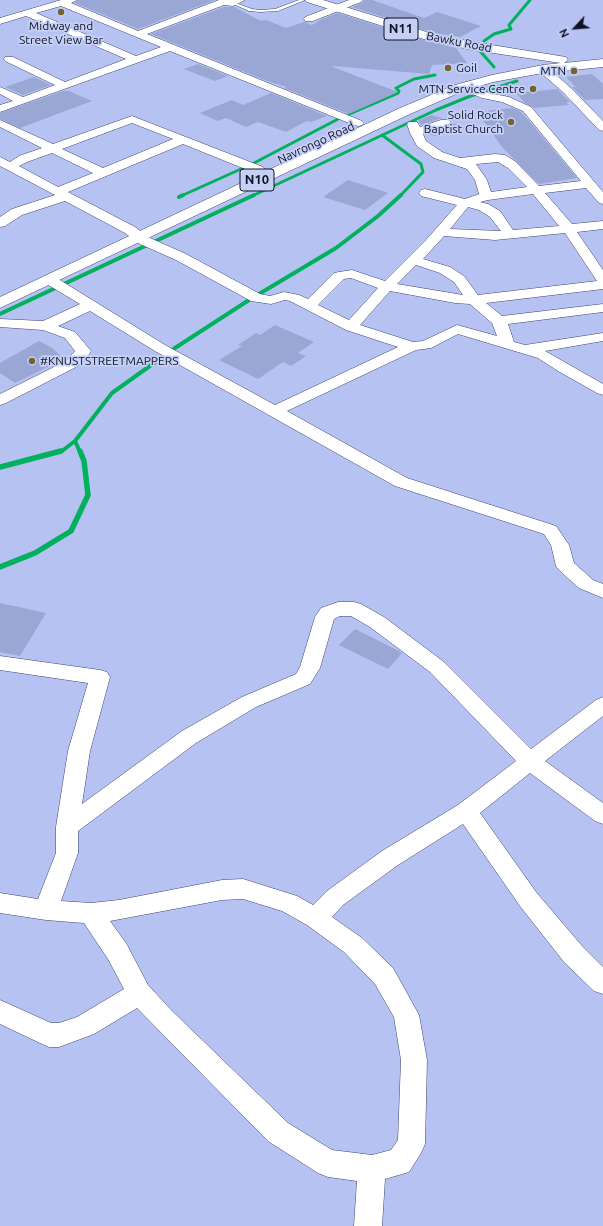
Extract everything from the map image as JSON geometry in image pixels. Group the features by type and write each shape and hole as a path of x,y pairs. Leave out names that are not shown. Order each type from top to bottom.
{"highway":[{"name":"Bawku Road","path":"311,0 430,37 587,64"},
{"name":"N11","path":"494,49 602,58"},
{"path":"494,49 516,71"},
{"name":"Navrongo Road","path":"0,290 134,233 405,111 475,83 560,59 602,58"},
{"name":"N10","path":"587,64 602,58"},
{"name":"Navrongo Road","path":"0,303 50,280 134,233 259,170 439,88 485,74 587,64"}],"street":[{"path":"0,21 72,0"},
{"path":"309,19 358,0"},
{"path":"138,34 223,2 236,1"},
{"path":"61,3 358,124"},
{"path":"27,13 136,60"},
{"path":"71,33 107,23"},
{"path":"0,109 170,47"},
{"path":"9,59 64,86"},
{"path":"543,69 568,91 603,128"},
{"path":"0,90 22,101"},
{"path":"474,91 486,96 505,99 527,109 588,184 603,200"},
{"path":"5,164 23,160 132,119 259,170"},
{"path":"0,122 103,173"},
{"path":"445,122 414,128 421,143 438,155 471,166 481,180 486,196"},
{"path":"1,221 17,212 62,194 103,173 184,140"},
{"path":"420,159 438,155"},
{"path":"461,162 482,158 501,158 524,176 568,228 603,280"},
{"path":"5,164 250,295 271,300 284,296 309,306 351,327 395,342 413,346"},
{"path":"351,327 387,286 441,232 465,203 486,196 588,184"},
{"path":"425,193 483,207 496,214 509,234"},
{"path":"441,232 495,236 603,225"},
{"path":"588,256 603,254"},
{"path":"413,260 446,270 459,279 474,300 499,321 508,345"},
{"path":"309,306 339,276 344,274 352,274 387,286 447,298 474,300 603,285"},
{"path":"50,280 177,358 275,410 401,482 550,530 560,546 565,566 586,584 603,592"},
{"path":"46,326 90,305"},
{"path":"499,321 603,308"},
{"path":"0,323 46,326 70,335 83,350 81,356 71,364 0,400"},
{"path":"275,410 413,346 426,344 457,329 543,355 603,390"},
{"path":"525,349 603,337"},
{"path":"67,827 189,737 249,702 303,679 310,668 325,617 328,613 338,609 354,609 377,622 437,667 530,762 603,815"},
{"path":"0,662 100,677 80,751 67,827 67,853 46,910"},
{"path":"315,918 335,898 390,858 466,811 603,705"},
{"path":"466,811 528,899 573,954 603,983"},
{"path":"0,903 46,910 91,913 119,910 222,890 243,889 289,903 315,918 353,945 384,976 406,1015 414,1060 411,1144 399,1162 372,1169 328,1162 278,1132 163,1019 139,993 117,951 91,913"},
{"path":"0,1011 49,1035 59,1035 84,1026 139,993"},
{"path":"368,1226 372,1169"}],"lane":[{"path":"236,1 251,10 260,11 276,10 303,0"}],"building":[{"path":"78,0 215,0 138,29 75,3"},
{"path":"364,0 372,0 424,18 437,12 481,26 460,37 433,33 352,7 362,3"},
{"path":"224,7 234,7 261,21 266,20 286,28 304,22 312,25 337,13 430,42 456,48 467,63 432,65 429,74 333,66 398,92 349,114 284,88 287,87 267,81 151,34"},
{"path":"198,64 228,76 215,81 184,69"},
{"path":"592,74 603,84 603,99 585,100 572,87 576,87 566,77"},
{"path":"34,77 51,85 23,95 5,87"},
{"path":"557,89 570,102 566,102 569,105 534,108 525,103 516,93"},
{"path":"63,91 69,91 92,101 20,128 0,119 0,113"},
{"path":"271,93 327,116 311,122 307,121 286,132 258,122 246,127 226,118 217,121 200,113 232,100 243,105"},
{"path":"512,108 520,111 577,178 539,184 502,147 477,112"},
{"path":"431,115 442,118 421,125 418,121"},
{"path":"452,123 466,128 435,136 428,134"},
{"path":"348,180 388,193 365,210 323,197"},
{"path":"275,325 314,342 298,353 306,356 291,366 283,362 258,379 219,360 242,346 238,345 256,333 260,335"},
{"name":"#KNUSTSTREETMAPPERS","path":"39,341 52,348 64,359 15,383 0,373 0,363"},
{"path":"0,603 46,613 20,656 0,652"},
{"path":"355,629 402,653 388,669 339,645"}],"waterway":[{"path":"484,41 494,34 511,29 509,25 530,0"},
{"path":"480,51 494,67"},
{"path":"349,114 398,93 399,91 396,88 414,79 435,75"},
{"path":"382,135 468,97 517,81"},
{"path":"181,196 252,164 340,118"},
{"path":"252,196 382,135"},
{"path":"382,135 421,164 423,172 401,195"},
{"path":"0,314 254,195"},
{"path":"75,441 112,393 175,348 249,300 336,248 378,216 401,195"},
{"path":"58,452 62,451 75,441"},
{"path":"75,441 80,452"},
{"path":"0,567 35,553 71,531 88,495 84,461 80,451"},
{"path":"0,467 58,452"}],"place":[{"name":"Midway and Street View Bar","path":"61,12"},
{"name":"Goil","path":"448,68"},
{"name":"MTN","path":"574,71"},
{"name":"MTN Service Centre","path":"533,89"},
{"name":"Solid Rock Baptist Church","path":"511,122"},
{"name":"#KNUSTSTREETMAPPERS","path":"32,361"}]}
